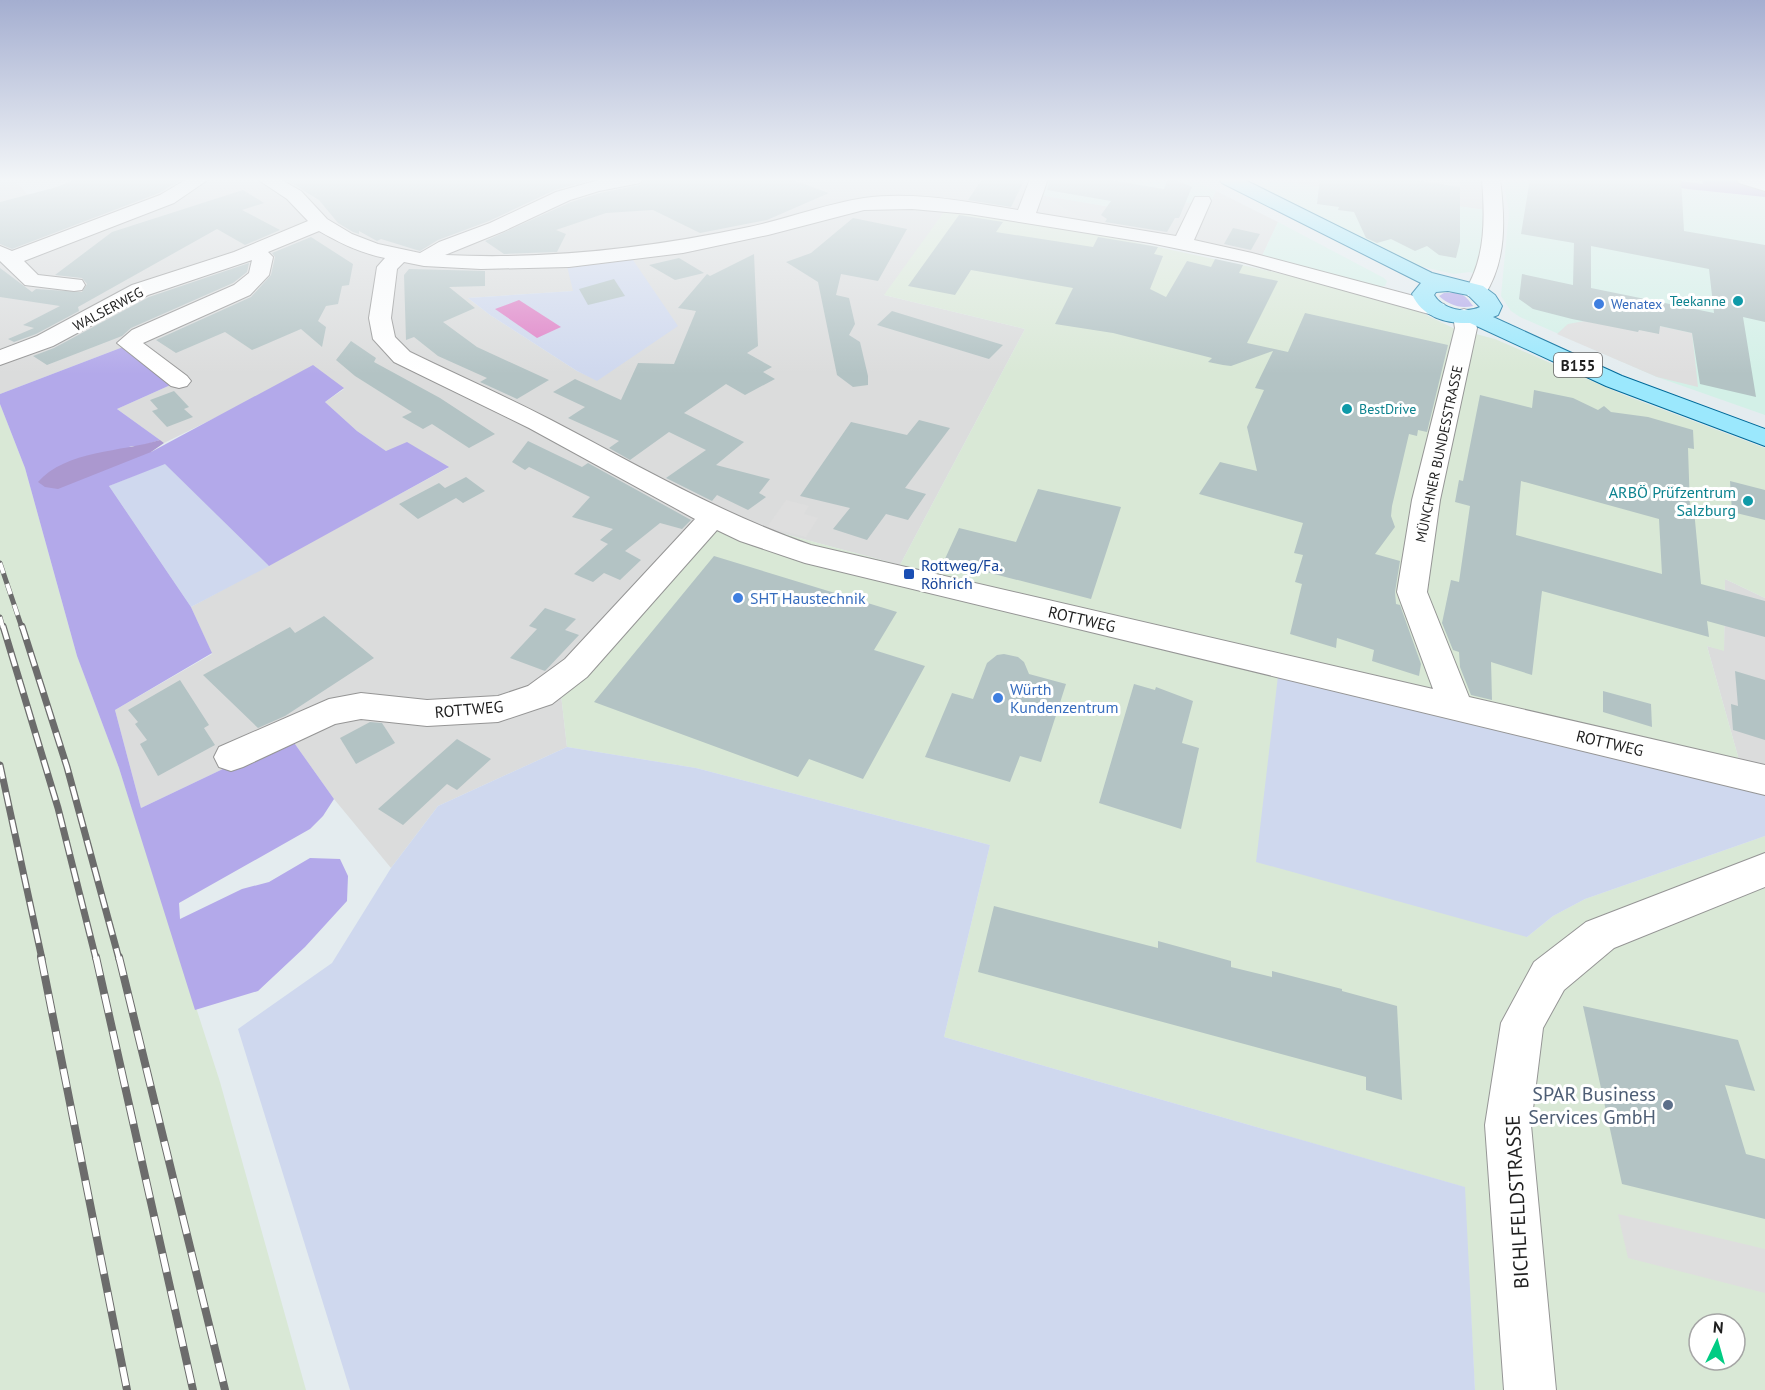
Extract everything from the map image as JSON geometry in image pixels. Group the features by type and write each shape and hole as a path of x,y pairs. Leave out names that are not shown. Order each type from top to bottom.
{"main road":[{"path":"1334,244 1428,298 1476,309"},
{"path":"1358,244 1425,277 1448,285 1476,309"},
{"path":"1428,298 1438,285 1448,285"},
{"name":"B155","path":"1476,309 1632,376 1765,426"},
{"name":"B155","path":"1476,309 1614,381 1765,438"}],"street":[{"path":"37,244 5,255 32,280 74,285"},
{"name":"WALSERWEG","path":"0,358 45,341 140,290 270,244"},
{"path":"358,244 411,258 481,263 569,261 692,244"},
{"path":"411,258 452,244"},
{"path":"1182,244 1245,257 1381,293 1428,298"},
{"name":"MÜNCHNER BUNDESSTRASSE","path":"1456,706 1412,592 1426,500 1466,328 1476,309 1490,244"},
{"path":"179,381 128,343 140,335 242,290 259,275 263,257 251,252"},
{"name":"ROTTWEG","path":"411,258 387,267 380,318 384,339 402,357 538,423 713,517 750,534 795,551 1765,780"},
{"name":"ROTTWEG","path":"231,757 328,712 361,706 428,713 498,710 540,695 576,668 713,517"},
{"name":"BICHLFELDSTRASSE","path":"1530,1390 1508,1125 1522,1023 1549,976 1600,935 1765,870"}],"shaded area":[{"path":"0,244 967,244 884,295 1025,329 900,565 751,525 559,677 567,747 438,806 391,868 334,799 290,737 141,808 115,710 212,654 191,607 448,468 386,451 357,431 325,402 344,389 229,411 164,443 117,409 175,383 123,347 0,394","holes":["574,291 597,380 577,371 490,315 468,298"]},
{"path":"921,244 1143,244 1311,280 1418,311 1453,328 1495,339 1624,395 1765,448 1765,598 1725,579 1724,651 1707,646 1739,760 1279,677 1527,937 1553,916 1585,899 1765,836 1765,1390 1475,1390 1464,1187 944,1037 990,845 696,768 567,747 559,677 701,521 751,525 900,565 1025,329 884,295"},
{"path":"1201,244 1268,244 1262,256"},
{"path":"1268,244 1319,244 1387,281 1385,286 1378,287 1354,283 1262,256"},
{"path":"1374,244 1481,244 1477,274 1469,272 1454,274 1419,266"},
{"path":"1506,244 1765,244 1765,415 1657,377 1520,317 1511,311 1501,296"},
{"path":"633,260 678,326 597,381 577,371 490,315 468,298 573,291 567,266"},
{"path":"1444,293 1462,295 1473,306 1459,307 1451,304 1439,296"},
{"path":"519,300 561,327 537,338 495,309"},
{"path":"1585,321 1639,330 1660,326 1692,333 1698,387 1657,377 1557,334 1568,324"},
{"path":"123,347 175,383 117,409 160,440 141,446 129,446 151,452 313,365 344,388 325,402 357,431 386,451 407,442 449,467 269,566 165,464 109,486 191,607 212,653 115,710 141,808 290,737 334,799 323,816 310,829 179,903 180,919 242,889 269,882 310,858 340,859 348,876 347,901 305,947 258,991 195,1010 119,768 77,656 25,468 0,404 0,394"},
{"path":"0,404 25,468 77,656 119,768 220,1082 306,1390 0,1390"},
{"path":"160,440 164,443 151,452 58,489 45,487 38,482 50,472 79,458"},
{"path":"165,463 269,566 191,607 109,486"},
{"path":"786,500 809,506 804,514 818,518 806,537 767,527"},
{"path":"1725,579 1765,598 1765,779 1739,760 1707,646 1724,650"},
{"path":"1278,676 1765,788 1765,836 1585,899 1553,916 1527,937 1256,862"},
{"path":"567,747 696,768 990,845 944,1037 1465,1187 1475,1390 350,1390 238,1029 332,963 391,868 438,806"},
{"path":"1618,1214 1765,1249 1765,1293 1628,1258"}],"building":[{"path":"0,244 25,244 12,249"},
{"path":"96,244 191,244 78,307 79,311 36,334 14,342 8,339 34,328 23,325 60,306 0,297 0,268 32,292 36,289 82,292 87,284 82,278 55,275"},
{"path":"294,244 322,244 353,264 349,285 342,286 338,304 326,306 318,321 326,327 322,347 301,329 252,350 225,332 176,353 156,340 251,297 271,275 275,257 272,253"},
{"path":"397,244 432,244 420,251"},
{"path":"489,244 561,244 557,252 504,254"},
{"path":"822,244 899,244 878,281 841,274 836,295 849,298 855,324 849,335 860,342 868,385 853,387 837,375 818,282 786,262 811,253"},
{"path":"938,244 1073,244 1093,247 1095,244 1139,244 1158,247 1154,254 1163,256 1150,289 1166,297 1187,261 1211,267 1215,259 1243,265 1239,273 1278,281 1247,343 1288,352 1305,313 1448,345 1427,432 1418,430 1417,436 1409,434 1392,506 1391,516 1395,527 1375,554 1400,561 1395,592 1396,604 1400,605 1421,664 1419,676 1372,661 1374,650 1337,638 1336,648 1290,634 1302,584 1295,582 1303,555 1294,553 1303,523 1199,494 1220,462 1257,471 1247,427 1264,390 1255,388 1273,351 1231,366 1208,362 1212,358 1113,333 1055,324 1073,288 971,270 955,295 908,286"},
{"path":"1224,244 1254,244 1251,250"},
{"path":"1401,244 1460,244 1456,258 1439,255 1427,246 1415,251"},
{"path":"1574,244 1765,245 1765,322 1743,317 1756,397 1700,384 1692,333 1660,326 1659,334 1639,330 1638,332 1533,309 1519,299 1522,274 1573,285","holes":["1591,246 1709,269 1714,313 1591,288"]},
{"path":"754,254 758,346 747,353 772,367 763,372 775,379 745,395 726,384 684,413 744,442 716,465 770,479 759,493 766,497 748,510 717,495 712,501 666,478 706,450 669,432 630,460 609,448 619,441 568,418 585,407 553,392 575,379 621,400 638,363 674,364 696,311 678,308 707,274 710,276"},
{"path":"679,258 704,273 675,280 649,265"},
{"path":"249,263 247,272 233,283 131,328 122,336 47,365 33,356 54,348 149,297"},
{"path":"409,269 485,271 485,286 449,287 475,308 443,322 477,347 549,380 517,399 480,382 487,378 438,356 414,337 406,340 404,275"},
{"path":"614,279 625,296 588,305 579,289"},
{"path":"892,311 1003,345 989,359 877,325"},
{"path":"351,341 376,358 374,362 440,398 495,434 469,448 432,424 423,429 402,417 412,412 355,376 336,360"},
{"path":"1534,390 1573,398 1598,410 1604,406 1611,412 1648,417 1693,430 1694,449 1688,448 1690,509 1694,510 1701,584 1765,601 1765,637 1707,621 1709,637 1542,591 1532,675 1491,662 1492,700 1471,695 1460,667 1459,652 1453,650 1442,623 1451,580 1459,582 1470,506 1455,502 1459,480 1463,481 1480,395 1532,408","holes":["1521,481 1659,519 1662,574 1516,535"]},
{"path":"174,391 189,407 184,409 193,417 167,427 152,411 158,409 150,400"},
{"path":"919,420 950,428 905,488 926,494 908,520 886,514 867,540 833,529 850,508 800,496 851,422 907,435"},
{"path":"528,441 582,467 588,463 691,520 682,529 660,523 625,551 641,560 620,580 604,573 593,582 574,574 608,544 600,540 613,529 572,517 590,497 529,467 525,470 512,462"},
{"path":"466,477 485,491 463,503 456,498 418,519 399,504 439,483 445,488"},
{"name":"ARBÖ Prüfzentrum Salzburg","path":"1730,481 1765,490 1765,520 1732,512"},
{"path":"1038,489 1121,507 1091,599 944,561 959,528 1016,542"},
{"path":"714,556 897,612 874,650 925,666 863,779 809,759 798,777 594,702"},
{"path":"545,608 576,619 565,630 579,635 545,671 510,658 537,629 529,626"},
{"path":"324,616 374,658 285,716 258,728 203,675 290,627 295,633"},
{"path":"997,655 1018,657 1024,662 1029,674 1066,684 1041,762 1020,756 1010,782 925,757 952,693 973,699 987,663"},
{"path":"1735,671 1765,680 1765,740 1733,730 1731,704 1738,706"},
{"path":"180,680 209,725 204,728 215,745 158,776 140,744 147,740 135,724 138,722 128,710"},
{"path":"1134,684 1155,690 1156,687 1193,701 1182,743 1199,748 1181,829 1099,803"},
{"path":"1603,691 1651,704 1652,727 1603,712"},
{"path":"370,722 382,723 395,743 356,764 340,738"},
{"path":"457,739 491,759 457,790 447,784 403,825 378,809"},
{"path":"994,906 1158,948 1158,941 1231,961 1231,967 1272,977 1272,971 1397,1006 1402,1100 1366,1090 1366,1077 978,972"},
{"name":"SPAR Business Services GmbH","path":"1583,1006 1738,1040 1755,1091 1725,1085 1746,1154 1765,1159 1765,1219 1622,1184"}],"railway":[{"path":"0,563 22,628"},
{"path":"0,617 3,628"},
{"path":"3,626 58,808 96,959"},
{"path":"22,626 67,767 119,959"},
{"path":"0,765 42,959"},
{"path":"41,957 127,1390"},
{"path":"96,957 193,1390"},
{"path":"119,957 225,1390"}],"place":[{"name":"Teekanne","path":"1738,301"},
{"name":"Wenatex","path":"1599,304"},
{"name":"BestDrive","path":"1347,409"},
{"name":"ARBÖ Prüfzentrum Salzburg","path":"1748,501"},
{"name":"Rottweg/Fa. Röhrich","path":"909,574"},
{"name":"SHT Haustechnik","path":"738,598"},
{"name":"Würth Kundenzentrum","path":"998,698"},
{"name":"SPAR Business Services GmbH","path":"1668,1105"}]}
